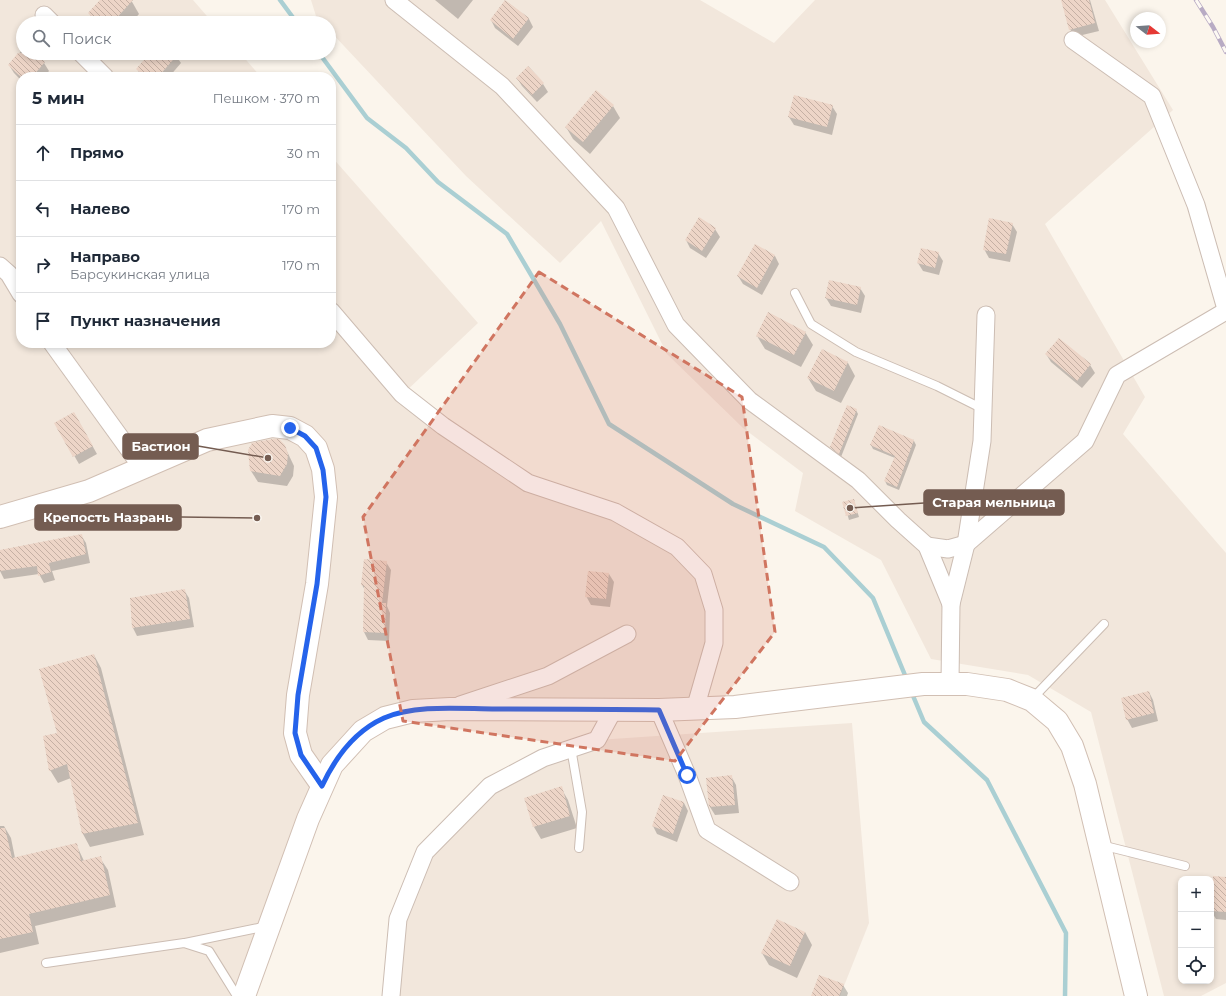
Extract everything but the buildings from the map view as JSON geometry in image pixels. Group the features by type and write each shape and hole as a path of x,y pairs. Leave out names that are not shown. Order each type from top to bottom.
{"street":[{"path":"394,0 502,86 616,208 676,325 744,395 858,480 898,520 927,546 951,604"},
{"path":"927,546 948,549 966,544 1085,441 1117,375 1226,310 1196,205 1152,96 1073,40"},
{"path":"88,60 100,72"},
{"path":"0,266 9,274 16,286"},
{"path":"950,683 951,604 966,544 982,441 986,315"},
{"path":"336,317 402,394 443,426 528,483 614,512 676,547 704,574 714,610 714,643 695,710"},
{"path":"56,348 143,469"},
{"path":"0,516 89,491 143,469 207,440 272,426 290,428 305,436 316,448 323,470 326,497 317,584 298,695 295,733 301,755 322,786"},
{"path":"450,709 548,676 627,634"},
{"path":"244,996 308,819 332,765 346,747 368,727 385,718 413,710 450,709 695,710 735,707 923,684 950,683 1007,690 1032,700 1057,721 1072,746 1085,784 1136,996"},
{"path":"391,996 398,920 425,852 490,786 543,758 597,740 614,709"},
{"path":"659,710 687,775 707,830 790,882"}],"lane":[{"path":"795,293 811,324 856,352 937,386 983,408"},
{"path":"1032,700 1104,624"},
{"path":"571,748 582,812 579,848"},
{"path":"1099,844 1185,866"},
{"path":"46,963 184,943 270,926"},
{"path":"184,943 209,951 237,996"}],"highlighted area":[{"path":"539,272 742,397 775,632 675,761 403,721 363,517"}],"shaded area":[{"path":"0,0 193,0 207,16 16,16 16,60 246,60 257,72 16,72 16,348 336,348 336,162 478,323 403,394 528,483 615,512 703,574 714,610 695,709 413,711 346,747 244,996 0,996"},
{"path":"311,0 700,0 774,43 815,0 1105,0 1130,40 1130,48 1135,48 1173,110 1045,224 1145,397 1123,434 1226,553 1226,983 1201,996 1164,996 1091,712 1028,675 931,659 881,560 795,511 803,473 743,428 667,354 601,221 560,263 466,176 336,37 336,16 316,16"},
{"path":"852,723 869,923 840,996 391,996 398,919 425,852 490,786 597,740"}],"waterway":[{"path":"280,0 292,16"},
{"path":"324,60 333,72"},
{"path":"336,76 367,118 406,148 438,182 507,234 560,324 609,424 733,504 824,547 873,598 907,680"},
{"path":"911,691 924,722 987,780 1066,933 1065,996"}],"railway":[{"path":"1196,0 1213,27 1226,52"}],"place":[{"name":"Бастион","path":"268,458"},
{"name":"Старая мельница","path":"850,508"},
{"name":"Крепость Назрань","path":"257,518"}],"route":[{"path":"290,428 305,436 316,448 323,470 326,497 317,584 298,695 295,733 301,755 322,786 332,765 346,747 363,731 385,718 413,710 659,710 687,775"}]}
